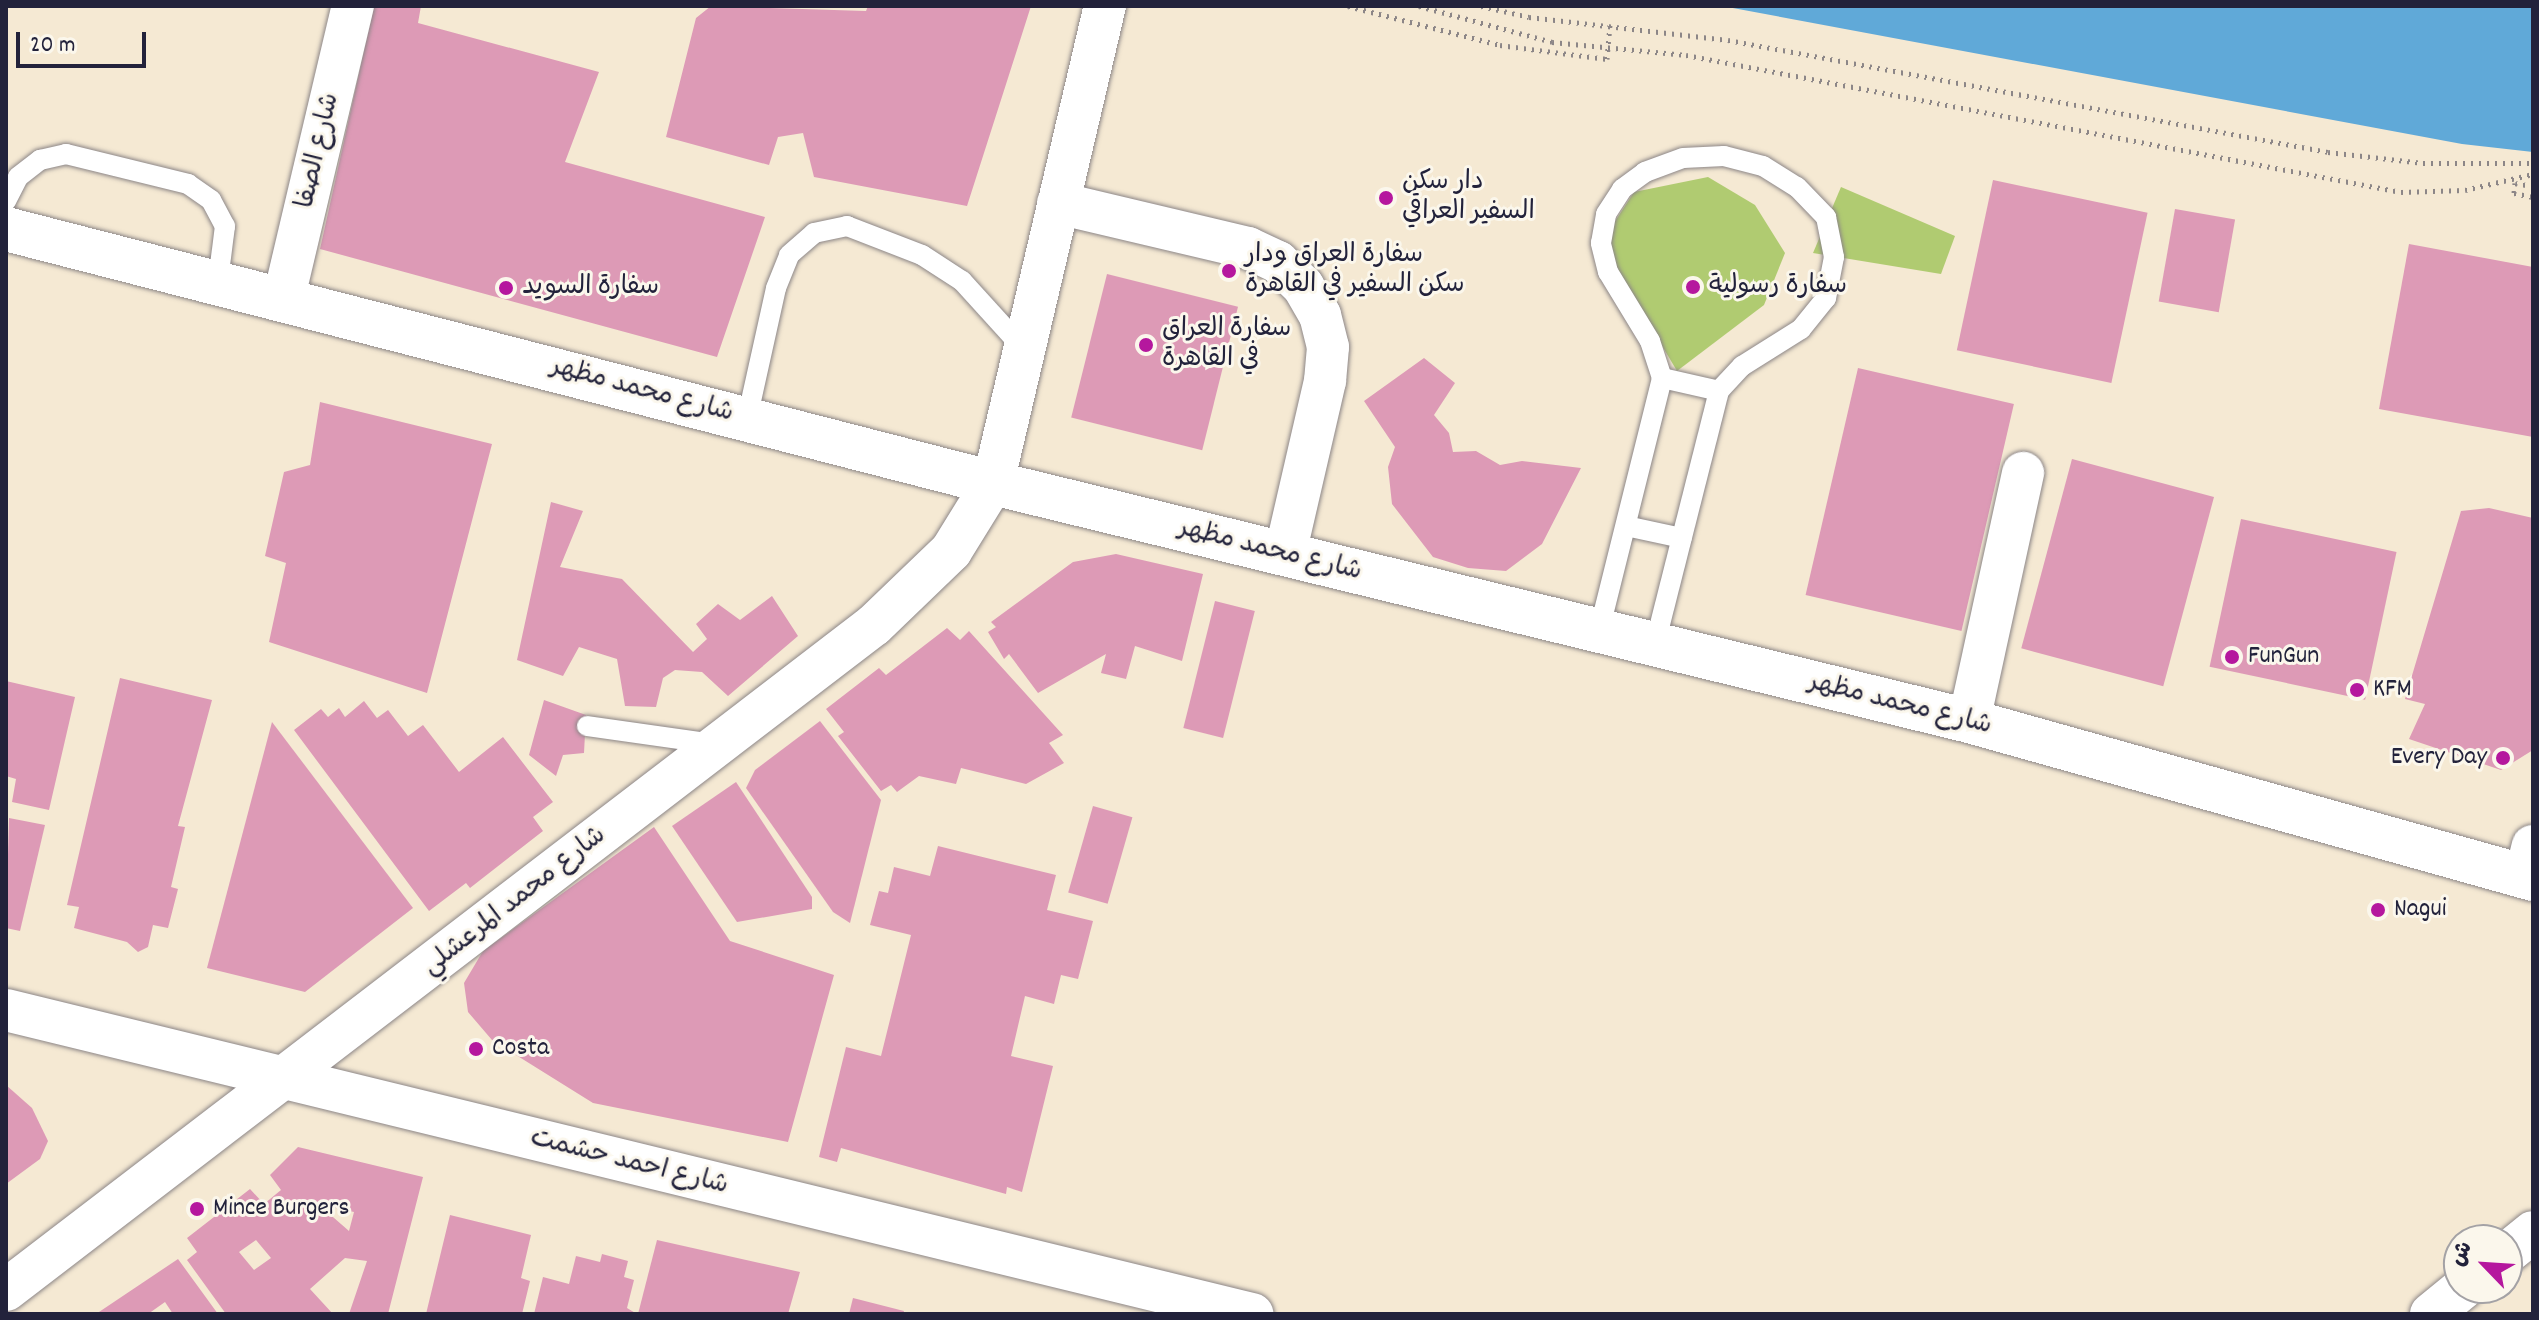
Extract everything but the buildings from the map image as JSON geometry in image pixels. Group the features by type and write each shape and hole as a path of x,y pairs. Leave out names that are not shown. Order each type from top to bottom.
{"street":[{"name":"شارع الصفا","path":"284,297 353,6"},
{"name":"شارع محمد المرعشلي","path":"6,1290 285,1081 719,745 912,592 951,551 993,483 1105,6"},
{"path":"1058,203 1248,248 1278,262 1303,286 1320,315 1328,347 1325,381 1285,554"},
{"name":"شارع محمد مظهر","path":"6,229 284,297 993,483 1969,721 2530,867"},
{"path":"1969,721 2023,473"},
{"name":"شارع احمد حشمت","path":"6,1010 285,1081 1252,1314"}],"lane":[{"path":"6,201 18,177 40,160 66,154 188,184 211,200 225,226 218,281"},
{"path":"1599,631 1662,378 1650,341 1608,272 1601,243 1606,214 1622,189 1645,172 1683,158 1724,156 1763,166 1797,187 1826,217 1834,257 1826,298 1801,329 1742,366 1719,391 1655,644"},
{"path":"747,419 776,288 789,255 814,233 847,226 922,255 962,281 1024,349"},
{"path":"1662,378 1719,391"},
{"path":"1626,526 1682,538"},
{"path":"587,726 719,745"}],"path":[{"path":"1348,6 1532,51 1607,59 1610,24"},
{"path":"1419,6 1552,42 1686,55 2401,192 2465,190 2533,174"},
{"path":"1481,6 1529,17 1728,40 2328,152 2423,163 2533,163"},
{"path":"2533,186 2515,183 2514,193 2533,197"}],"green space":[{"path":"1708,177 1755,205 1785,253 1764,305 1677,371 1601,243 1634,192"},
{"path":"1841,187 1955,236 1941,274 1813,253"}],"water":[{"path":"1722,6 2533,6 2533,152 2462,144"}],"place":[{"name":"دار سكن السفير العراقي","path":"1386,198"},
{"name":"سفارة العراق ودار سكن السفير في القاهرة","path":"1229,271"},
{"name":"سفارة رسولية","path":"1693,287"},
{"name":"سفارة السويد","path":"506,288"},
{"name":"سفارة العراق في القاهرة","path":"1146,345"},
{"name":"FunGun","path":"2232,657"},
{"name":"KFM","path":"2357,690"},
{"name":"Every Day","path":"2503,758"},
{"name":"Nagui","path":"2378,910"},
{"name":"Costa","path":"476,1049"},
{"name":"Mince Burgers","path":"197,1209"}]}
